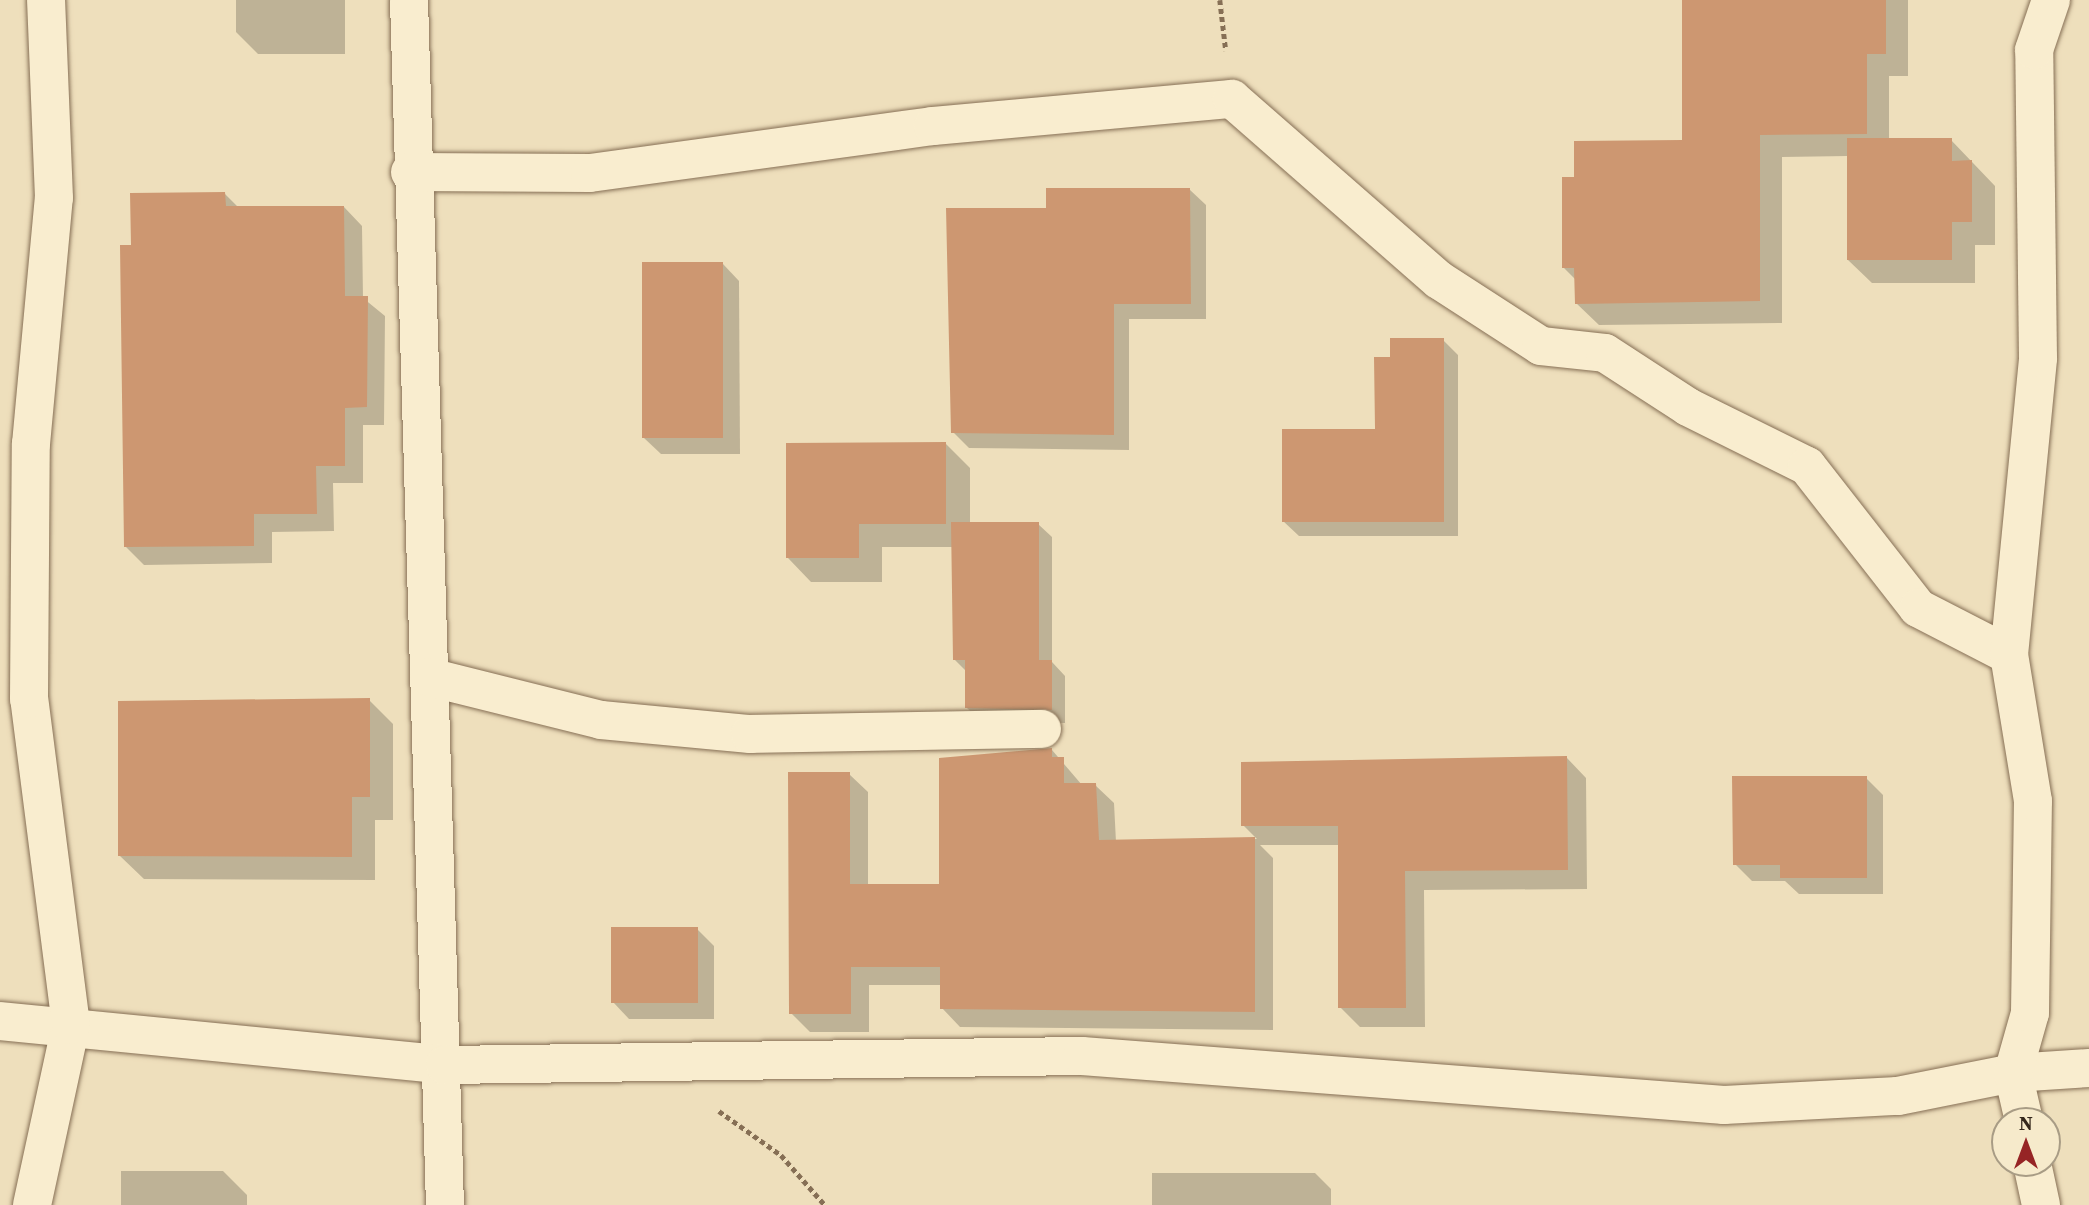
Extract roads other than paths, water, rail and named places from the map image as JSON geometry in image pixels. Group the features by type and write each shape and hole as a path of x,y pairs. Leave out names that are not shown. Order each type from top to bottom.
{"street":[{"path":"32,1205 71,1026 14,699 30,444 54,198 46,0"},
{"path":"409,0 410,172 445,1065 445,1205"},
{"path":"2021,1107 2013,1073 2030,1013 2034,828 2009,655 2038,358 2034,50 2051,0"},
{"path":"410,172 590,173 933,126 1232,99 1440,280 1541,346 1605,353 1688,407 1807,466 1918,608 2009,655"},
{"path":"429,677 601,720 750,734 1042,729"},
{"path":"0,1021 445,1065 1082,1056 1724,1105 1898,1096 2013,1073 2089,1068"},
{"path":"2035,1177 2041,1205"}]}
